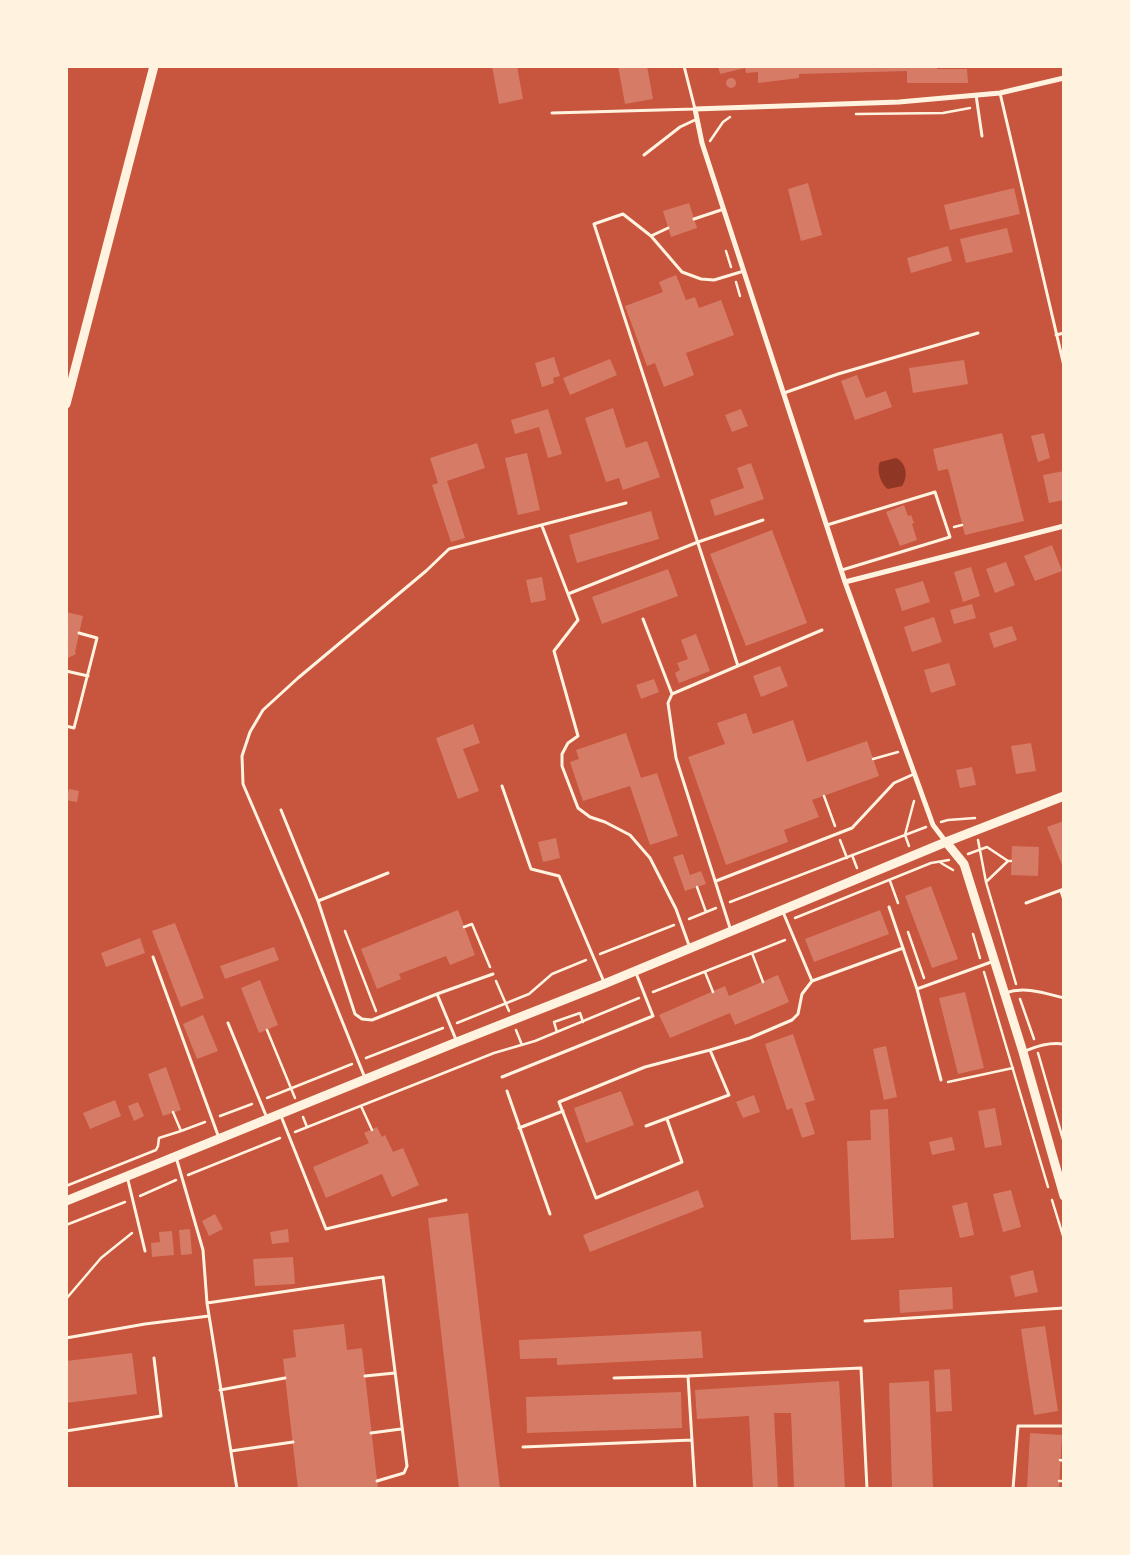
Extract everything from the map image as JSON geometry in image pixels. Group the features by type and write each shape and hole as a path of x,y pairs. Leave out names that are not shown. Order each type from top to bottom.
{"main road":[{"path":"66,404 154,66"},
{"path":"66,1200 604,984 946,842 1064,796"},
{"path":"946,842 964,864 1023,1052 1064,1196"}],"street":[{"path":"946,842 933,825 912,775 845,582 702,143 695,109 899,102 1000,92 1064,78"},
{"path":"845,582 1064,526"}],"lane":[{"path":"552,113 695,109 684,66"},
{"path":"1000,92 1064,366"},
{"path":"976,95 982,136"},
{"path":"644,155 680,127 697,119"},
{"path":"694,219 724,208"},
{"path":"738,666 594,224 624,214 651,236 682,272 701,279 714,280 744,271"},
{"path":"651,236 668,228"},
{"path":"784,393 838,374 978,333"},
{"path":"1056,335 1064,333"},
{"path":"826,525 935,492 950,537 841,570"},
{"path":"365,1079 301,919 242,784 242,756 250,732 263,710 298,678 426,571 448,549 626,503"},
{"path":"568,594 698,542 763,520"},
{"path":"542,526 578,620 554,651 578,736 568,743 562,754 562,766 578,808 590,817 605,822 630,835 650,858 676,909 690,948"},
{"path":"643,619 672,694"},
{"path":"732,931 676,758 668,703 672,694 822,630"},
{"path":"66,726 74,728 97,638 79,632"},
{"path":"66,671 88,676"},
{"path":"716,881 852,828 894,783 912,775"},
{"path":"502,786 531,869 559,876 604,984"},
{"path":"281,810 318,901 355,1014 362,1019 372,1020 436,994 493,974"},
{"path":"318,901 388,874"},
{"path":"1026,903 1062,890 1064,900"},
{"path":"889,907 917,989 941,1080"},
{"path":"782,910 812,981"},
{"path":"668,1119 682,1162 596,1198 560,1102 645,1067 750,1038 792,1020 798,1014 802,994 812,981 903,948"},
{"path":"153,957 219,1139"},
{"path":"917,989 994,961"},
{"path":"502,1077 653,1016 635,971"},
{"path":"1004,993 1017,990 1032,990 1064,998"},
{"path":"436,994 457,1042"},
{"path":"228,1023 267,1119"},
{"path":"1023,1052 1036,1046 1053,1043 1064,1044"},
{"path":"646,1126 729,1095 710,1050"},
{"path":"507,1091 550,1214"},
{"path":"519,1128 563,1111"},
{"path":"280,1114 326,1228 446,1200"},
{"path":"176,1156 203,1250 207,1303 237,1489"},
{"path":"127,1176 145,1251"},
{"path":"207,1303 383,1277 407,1466 404,1473 377,1480"},
{"path":"865,1321 1064,1308"},
{"path":"66,1338 145,1324 209,1316"},
{"path":"66,1431 161,1416 154,1358"},
{"path":"614,1378 861,1368 867,1489"},
{"path":"365,1376 395,1374"},
{"path":"688,1376 695,1489"},
{"path":"220,1390 285,1378"},
{"path":"1013,1489 1018,1426 1064,1426"},
{"path":"371,1433 401,1429"},
{"path":"523,1446 692,1440"},
{"path":"231,1451 293,1442"}],"path":[{"path":"873,760 900,751"},
{"path":"905,835 915,794 912,775"},
{"path":"66,1186 156,1150 159,1138 292,1089 529,994 552,974 723,905 920,830"},
{"path":"979,850 987,847 1009,861 986,882"},
{"path":"788,922 931,864 941,863 956,872"},
{"path":"697,887 706,912"},
{"path":"345,930 378,1017"},
{"path":"972,932 1064,1239"},
{"path":"66,1226 288,1135 494,1053 535,1041 793,936"},
{"path":"752,953 763,982"},
{"path":"705,972 713,992"},
{"path":"557,1032 554,1022 580,1013 583,1022"},
{"path":"267,1030 292,1089"},
{"path":"941,1080 956,1082 1013,1068"},
{"path":"361,1106 372,1130"},
{"path":"173,1112 181,1131"},
{"path":"66,1299 101,1258 139,1228"},
{"path":"1059,1481 1064,1481"}],"shaded area":[{"path":"896,458 900,460 904,467 905,479 902,486 888,489 880,477 879,465 880,462"}],"building":[{"path":"492,66 517,66 523,99 499,104"},
{"path":"618,66 647,66 653,99 625,104"},
{"path":"718,66 937,66 937,69 967,69 968,83 907,83 907,71 799,74 799,78 758,83 758,72 746,73 745,68 720,74"},
{"path":"729,78 733,78 736,83 735,87 729,88 726,85 726,81"},
{"path":"808,183 822,235 801,241 788,189"},
{"path":"1014,188 1020,214 950,230 944,205"},
{"path":"689,203 697,228 671,237 663,211"},
{"path":"1007,228 1013,252 966,263 960,239"},
{"path":"948,246 952,261 911,273 907,258"},
{"path":"676,275 686,300 695,297 699,308 721,300 734,335 686,353 694,375 664,387 655,363 647,366 625,306 663,292 659,282"},
{"path":"554,357 560,376 553,378 554,383 542,387 535,363"},
{"path":"610,359 617,375 570,395 563,378"},
{"path":"964,360 968,384 913,393 909,368"},
{"path":"857,375 866,398 886,391 892,407 855,420 841,381"},
{"path":"613,408 626,448 647,441 660,477 623,490 619,478 606,482 585,418"},
{"path":"548,409 562,454 548,458 539,427 515,434 511,420"},
{"path":"741,409 748,426 732,432 725,415"},
{"path":"1002,433 1024,521 965,535 948,469 938,471 933,449"},
{"path":"1044,433 1050,458 1038,462 1031,436"},
{"path":"477,443 485,468 447,481 465,538 451,542 432,485 438,483 430,458"},
{"path":"527,453 540,510 518,515 505,458"},
{"path":"751,463 764,499 715,516 710,500 744,488 737,468"},
{"path":"1064,471 1064,500 1049,503 1043,475"},
{"path":"904,505 908,516 911,515 914,523 912,524 917,540 900,546 886,512"},
{"path":"651,511 659,539 577,563 569,535"},
{"path":"772,530 807,623 746,646 710,554"},
{"path":"1052,545 1062,571 1035,581 1024,556"},
{"path":"1006,562 1015,585 995,593 986,569"},
{"path":"971,567 980,596 963,602 954,572"},
{"path":"668,569 678,596 602,624 592,597"},
{"path":"542,577 546,600 531,603 526,580"},
{"path":"923,581 930,602 902,611 895,589"},
{"path":"972,604 976,618 954,624 950,610"},
{"path":"66,612 83,616 76,654 66,659"},
{"path":"934,617 942,642 912,652 904,627"},
{"path":"1012,626 1017,640 994,648 989,633"},
{"path":"696,634 710,671 679,683 675,673 680,670 677,663 688,659 681,640"},
{"path":"949,663 956,685 931,693 924,670"},
{"path":"780,666 788,686 761,697 753,676"},
{"path":"654,679 659,692 641,699 636,685"},
{"path":"746,713 753,734 793,720 807,762 867,741 879,776 812,800 819,817 784,830 788,842 726,865 688,757 725,744 717,723"},
{"path":"473,724 480,743 463,749 479,791 458,799 436,738"},
{"path":"626,733 641,778 657,773 678,836 650,845 630,786 583,801 570,762 579,759 576,750"},
{"path":"1031,743 1036,771 1016,774 1011,746"},
{"path":"972,767 976,785 960,788 956,770"},
{"path":"69,789 79,791 77,802 66,800"},
{"path":"1064,821 1064,864 1062,865 1047,827"},
{"path":"556,838 560,858 543,862 538,842"},
{"path":"1012,846 1039,847 1038,876 1011,875"},
{"path":"683,854 690,875 701,871 706,884 685,891 673,857"},
{"path":"931,886 958,959 932,968 905,896"},
{"path":"458,910 475,955 450,965 446,956 399,974 401,979 377,989 361,949"},
{"path":"880,910 889,934 814,962 805,939"},
{"path":"175,923 204,998 181,1007 152,931"},
{"path":"140,938 145,953 106,967 101,953"},
{"path":"274,947 279,960 225,979 220,966"},
{"path":"778,975 789,1002 735,1025 730,1013 670,1038 659,1015 725,986 729,996"},
{"path":"260,980 278,1025 259,1033 241,988"},
{"path":"965,992 984,1068 958,1074 939,998"},
{"path":"203,1015 218,1051 197,1059 183,1024"},
{"path":"793,1034 815,1100 805,1103 815,1134 802,1138 792,1108 787,1110 765,1044"},
{"path":"886,1046 897,1097 884,1100 873,1049"},
{"path":"166,1067 181,1110 163,1116 148,1074"},
{"path":"621,1091 634,1125 586,1143 574,1108"},
{"path":"754,1095 760,1112 743,1118 736,1102"},
{"path":"115,1100 121,1116 90,1129 83,1113"},
{"path":"138,1102 144,1116 134,1121 128,1106"},
{"path":"995,1108 1002,1145 985,1148 978,1111"},
{"path":"888,1109 894,1238 851,1240 847,1141 871,1140 870,1110"},
{"path":"377,1127 382,1137 385,1135 393,1152 403,1148 419,1185 392,1197 382,1174 326,1198 313,1167 369,1143 364,1133"},
{"path":"952,1137 955,1150 932,1155 929,1142"},
{"path":"698,1190 704,1207 590,1252 583,1235"},
{"path":"1011,1190 1021,1227 1003,1232 993,1194"},
{"path":"967,1202 974,1235 960,1238 952,1206"},
{"path":"468,1213 500,1489 459,1489 428,1218"},
{"path":"215,1214 223,1229 209,1236 202,1221"},
{"path":"190,1229 192,1254 181,1255 179,1230"},
{"path":"288,1229 289,1242 272,1244 270,1232"},
{"path":"172,1231 174,1255 152,1257 151,1243 160,1242 159,1232"},
{"path":"293,1257 295,1284 255,1286 253,1259"},
{"path":"1033,1270 1038,1292 1015,1297 1010,1276"},
{"path":"952,1287 953,1309 900,1313 899,1290"},
{"path":"344,1324 347,1350 362,1348 378,1489 298,1489 283,1359 296,1357 293,1330"},
{"path":"1045,1326 1058,1411 1034,1415 1021,1329"},
{"path":"701,1331 703,1358 557,1365 557,1358 520,1359 519,1340"},
{"path":"132,1353 137,1394 66,1403 66,1361"},
{"path":"950,1369 952,1411 936,1412 934,1370"},
{"path":"839,1381 845,1489 794,1489 791,1413 774,1413 778,1489 753,1489 749,1416 697,1419 695,1390"},
{"path":"929,1381 933,1489 892,1489 889,1383"},
{"path":"681,1392 682,1428 527,1433 526,1397"},
{"path":"1030,1433 1062,1435 1059,1489 1027,1489"}]}
